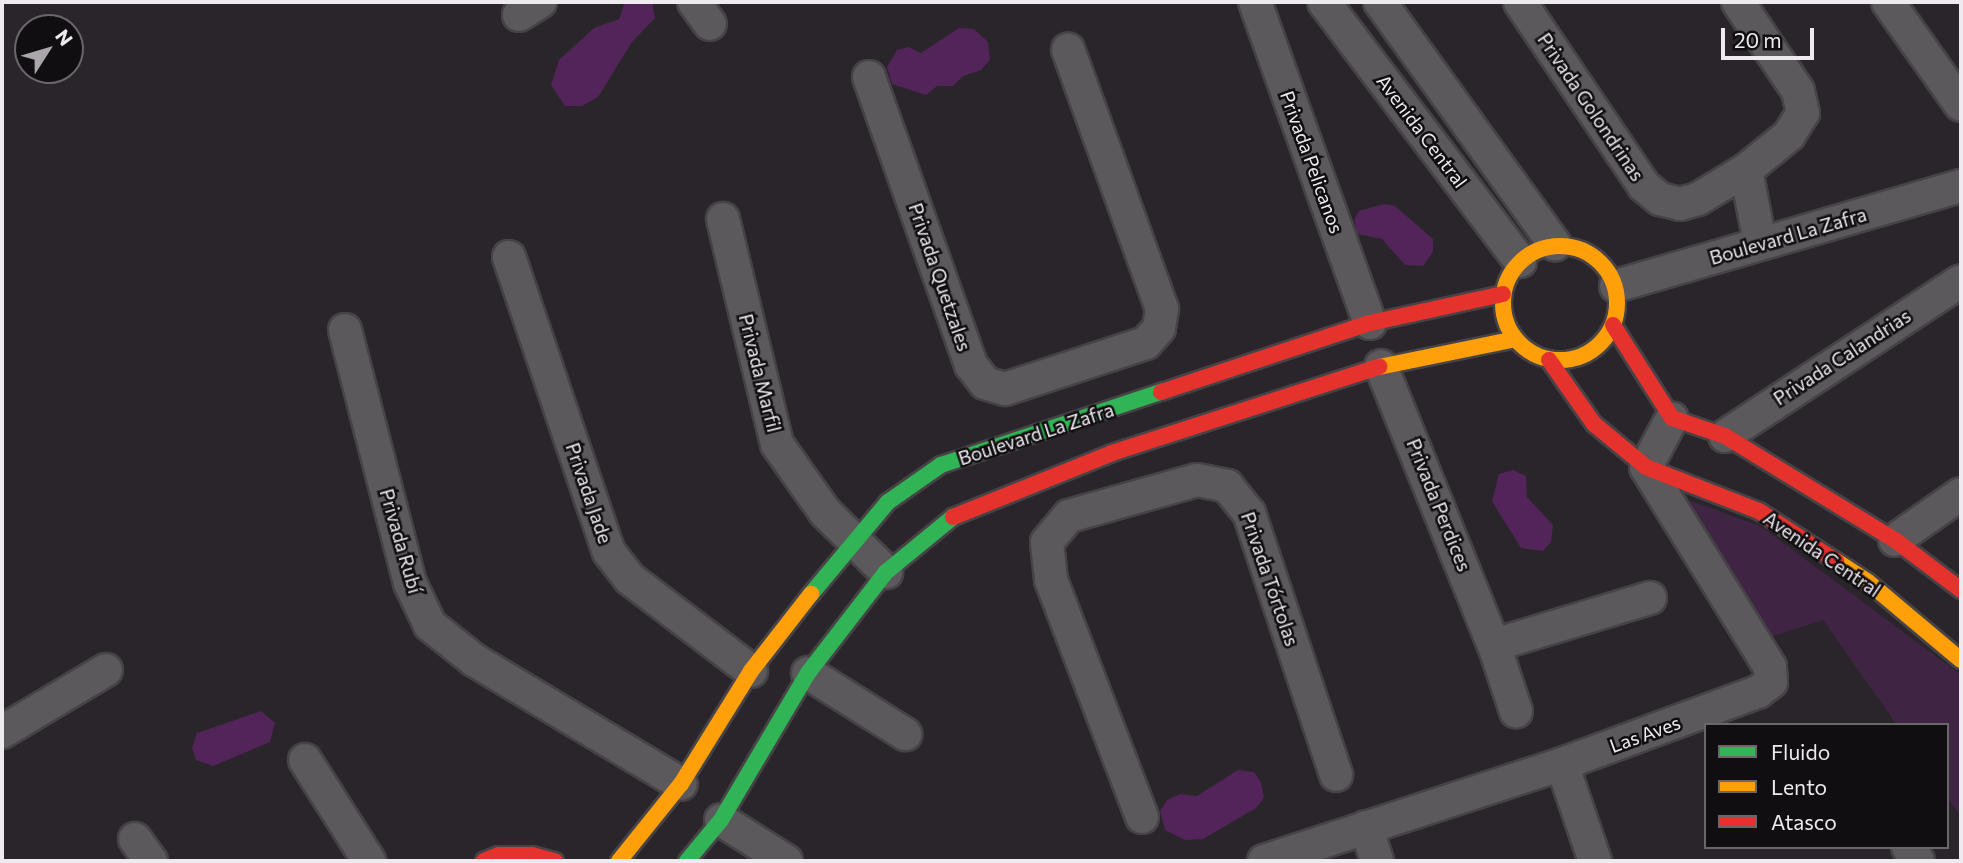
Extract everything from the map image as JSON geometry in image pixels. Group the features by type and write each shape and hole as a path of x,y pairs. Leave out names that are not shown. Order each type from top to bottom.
{"street":[{"name":"Privada Pelicanos","path":"1255,2 1370,323"},
{"name":"Avenida Central","path":"1324,2 1520,261"},
{"name":"Avenida Central","path":"1380,2 1555,245"},
{"name":"Privada Golondrinas","path":"1520,2 1644,186 1660,199 1680,204 1699,199 1746,170 1789,135 1800,121 1803,104 1738,2"},
{"path":"1888,2 1961,105"},
{"name":"Privada Quetzales","path":"869,77 971,365 985,383 1004,389 1078,369 1146,343 1158,328 1162,309 1068,50"},
{"path":"1746,170 1759,243"},
{"name":"Boulevard La Zafra","path":"1616,286 1961,187"},
{"name":"Privada Marfil","path":"723,219 777,444 851,542 886,572"},
{"path":"1614,325 1588,354 1569,360 1549,360 1516,339 1503,310 1503,294 1520,261 1555,245 1592,255 1607,268 1616,286 1614,325 1672,418 1725,436 1895,540 1961,590"},
{"name":"Privada Jade","path":"509,257 609,552 630,579 751,671"},
{"name":"Privada Calandrias","path":"1725,436 1961,281"},
{"name":"Boulevard La Zafra","path":"619,861 681,784 751,671 851,542 888,502 941,465 1370,323 1503,294"},
{"name":"Privada Rubí","path":"345,330 410,583 430,625 474,660 681,784"},
{"path":"687,861 721,820 808,673 886,572 953,517 1112,453 1381,366 1516,339"},
{"name":"Avenida Central","path":"1549,360 1594,424 1646,467 1759,511 1868,582 1961,660"},
{"name":"Privada Perdices","path":"1381,366 1494,645 1516,711"},
{"path":"1078,369 1091,416"},
{"path":"1646,467 1672,418"},
{"path":"1112,453 1127,497"},
{"name":"Las Aves","path":"1264,861 1562,764 1758,692 1771,682 1770,667 1646,467"},
{"name":"Privada Tórtolas","path":"1142,817 1046,558 1047,542 1069,516 1127,497 1198,480 1227,485 1249,513 1336,775"},
{"path":"1895,540 1961,494"},
{"path":"1494,645 1650,598"},
{"path":"2,732 106,670"},
{"path":"808,673 905,734"},
{"path":"305,760 369,861"},
{"path":"1562,764 1595,861"},
{"path":"721,820 786,861"},
{"path":"1366,827 1377,861"},
{"path":"484,861 499,856 532,855 555,861"}],"shaded area":[{"path":"625,2 652,2 655,18 632,42 598,97 582,106 565,106 551,85 559,60 594,28 619,19"},
{"path":"959,28 974,29 988,42 990,60 981,70 963,76 953,86 937,86 926,95 892,84 887,67 897,50 908,47 921,53"},
{"path":"1384,204 1395,206 1433,239 1433,252 1423,266 1405,265 1382,239 1357,234 1354,220 1359,211"},
{"path":"1513,470 1526,476 1527,497 1553,525 1551,542 1543,551 1521,548 1492,501 1499,474"},
{"path":"1692,501 1762,527 1961,675 1961,817 1949,800 1949,723 1896,723 1823,620 1761,640 1683,509"},
{"path":"261,711 275,723 270,742 213,766 196,760 192,748 197,733"},
{"path":"1238,770 1254,772 1261,782 1264,798 1256,808 1203,839 1185,840 1165,830 1160,811 1167,800 1180,794 1197,796"}],"traffic: fast":[{"path":"811,594 888,502 941,465 1161,392"},
{"path":"687,861 721,820 808,673 886,572 953,517"}],"traffic: slow":[{"path":"1560,246 1582,250 1601,262 1613,281 1617,303 1613,325 1601,344 1582,356 1560,360 1538,356 1519,344 1507,325 1503,303 1507,281 1519,262 1538,250 1560,246"},
{"path":"1379,367 1515,339"},
{"path":"1836,561 1868,582 1961,660"},
{"path":"619,861 681,784 751,671 811,594"}],"traffic: jam":[{"path":"1161,392 1370,323 1503,294"},
{"path":"1613,325 1672,418 1725,436 1895,540 1961,590"},
{"path":"1549,360 1594,424 1646,467 1759,511 1836,561"},
{"path":"953,517 1112,453 1379,367"},
{"path":"484,861 499,855 532,855 555,861"}]}
